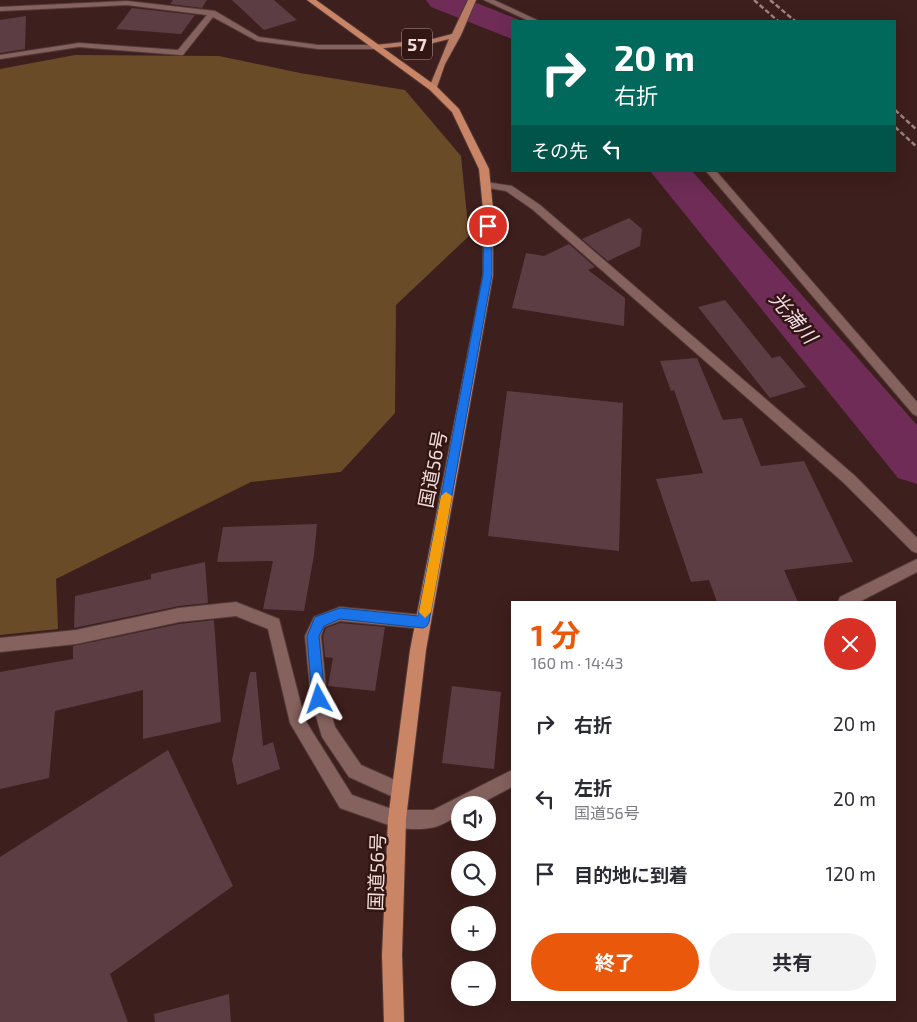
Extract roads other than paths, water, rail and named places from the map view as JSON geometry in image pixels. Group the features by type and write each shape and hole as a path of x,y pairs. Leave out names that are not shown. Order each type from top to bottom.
{"highway":[{"name":"国道56号","path":"311,0 433,88 456,111 484,169 488,209 488,275 423,622 400,791 397,819 392,956 394,1022"}],"main road":[{"name":"57","path":"433,88 441,64 457,35 472,0"},
{"name":"57","path":"375,47 433,41 457,35"}],"street":[{"path":"488,0 533,20"},
{"path":"0,9 127,3 212,13 257,39 318,47 375,47"},
{"path":"0,57 79,45 180,53 212,13"},
{"path":"712,172 917,411"},
{"path":"486,185 509,188 536,207 848,480 917,547"},
{"path":"847,601 917,565"},
{"path":"0,645 76,637 179,615 236,608 274,624 298,723 346,802 397,819 434,819 451,810"},
{"path":"400,791 355,771 328,731 319,699 313,636 319,622 340,614 423,622"},
{"path":"477,796 511,779"}],"waterway":[{"name":"光満川","path":"442,0 511,29"},
{"name":"光満川","path":"671,172 917,462"}],"railway":[{"path":"754,0 777,20"},
{"path":"770,0 794,20"},
{"path":"896,111 917,130"},
{"path":"896,128 917,147"}]}
